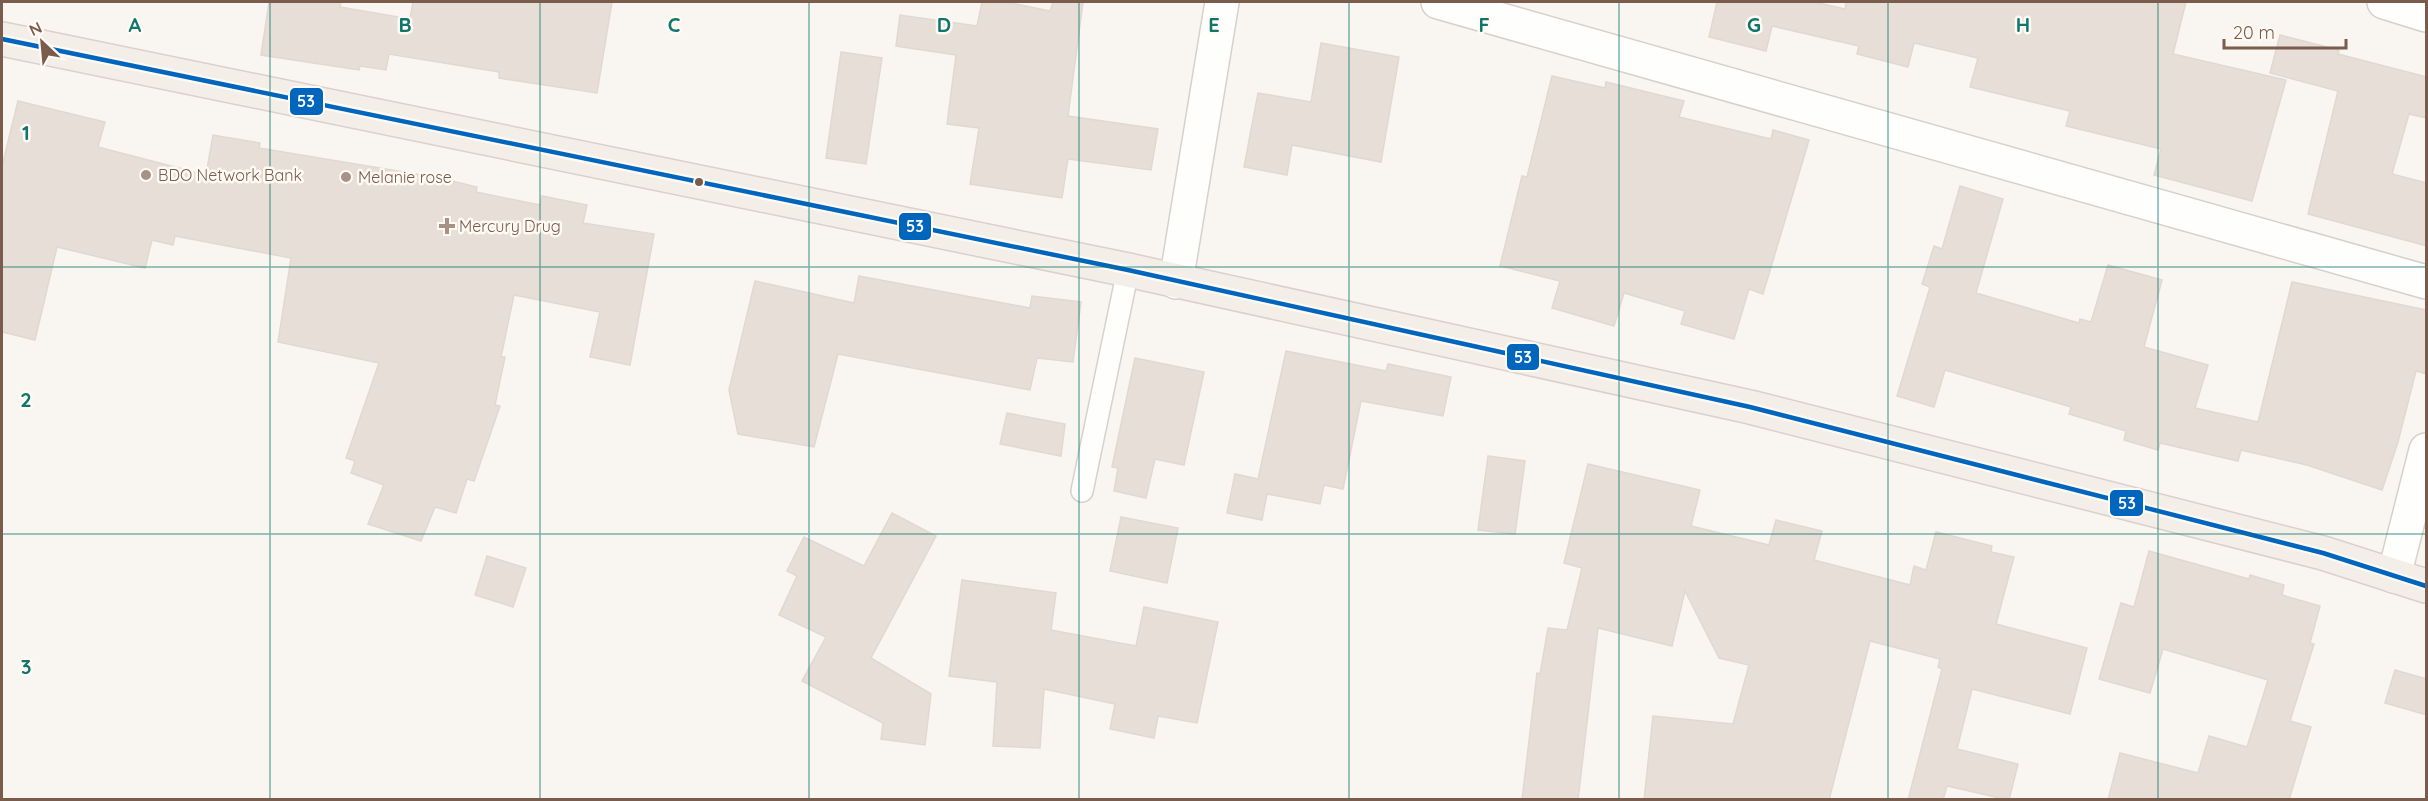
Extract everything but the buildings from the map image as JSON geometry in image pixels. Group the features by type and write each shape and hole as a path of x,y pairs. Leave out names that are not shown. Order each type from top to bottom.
{"main road":[{"path":"2,39 1128,270 1750,407 2323,553 2427,586"}],"street":[{"path":"1176,282 1222,2"},
{"path":"1438,2 2427,282"},
{"path":"2384,2 2427,15"},
{"path":"2394,576 2427,450"}],"lane":[{"path":"1082,491 1128,270"}],"transit line":[{"name":"53","path":"2,39 1128,270 1750,407 2323,553 2426,586"}],"place":[{"name":"BDO Network Bank","path":"146,175"},
{"name":"Melanie rose","path":"346,177"},
{"name":"Mercury Drug","path":"447,226"}]}
